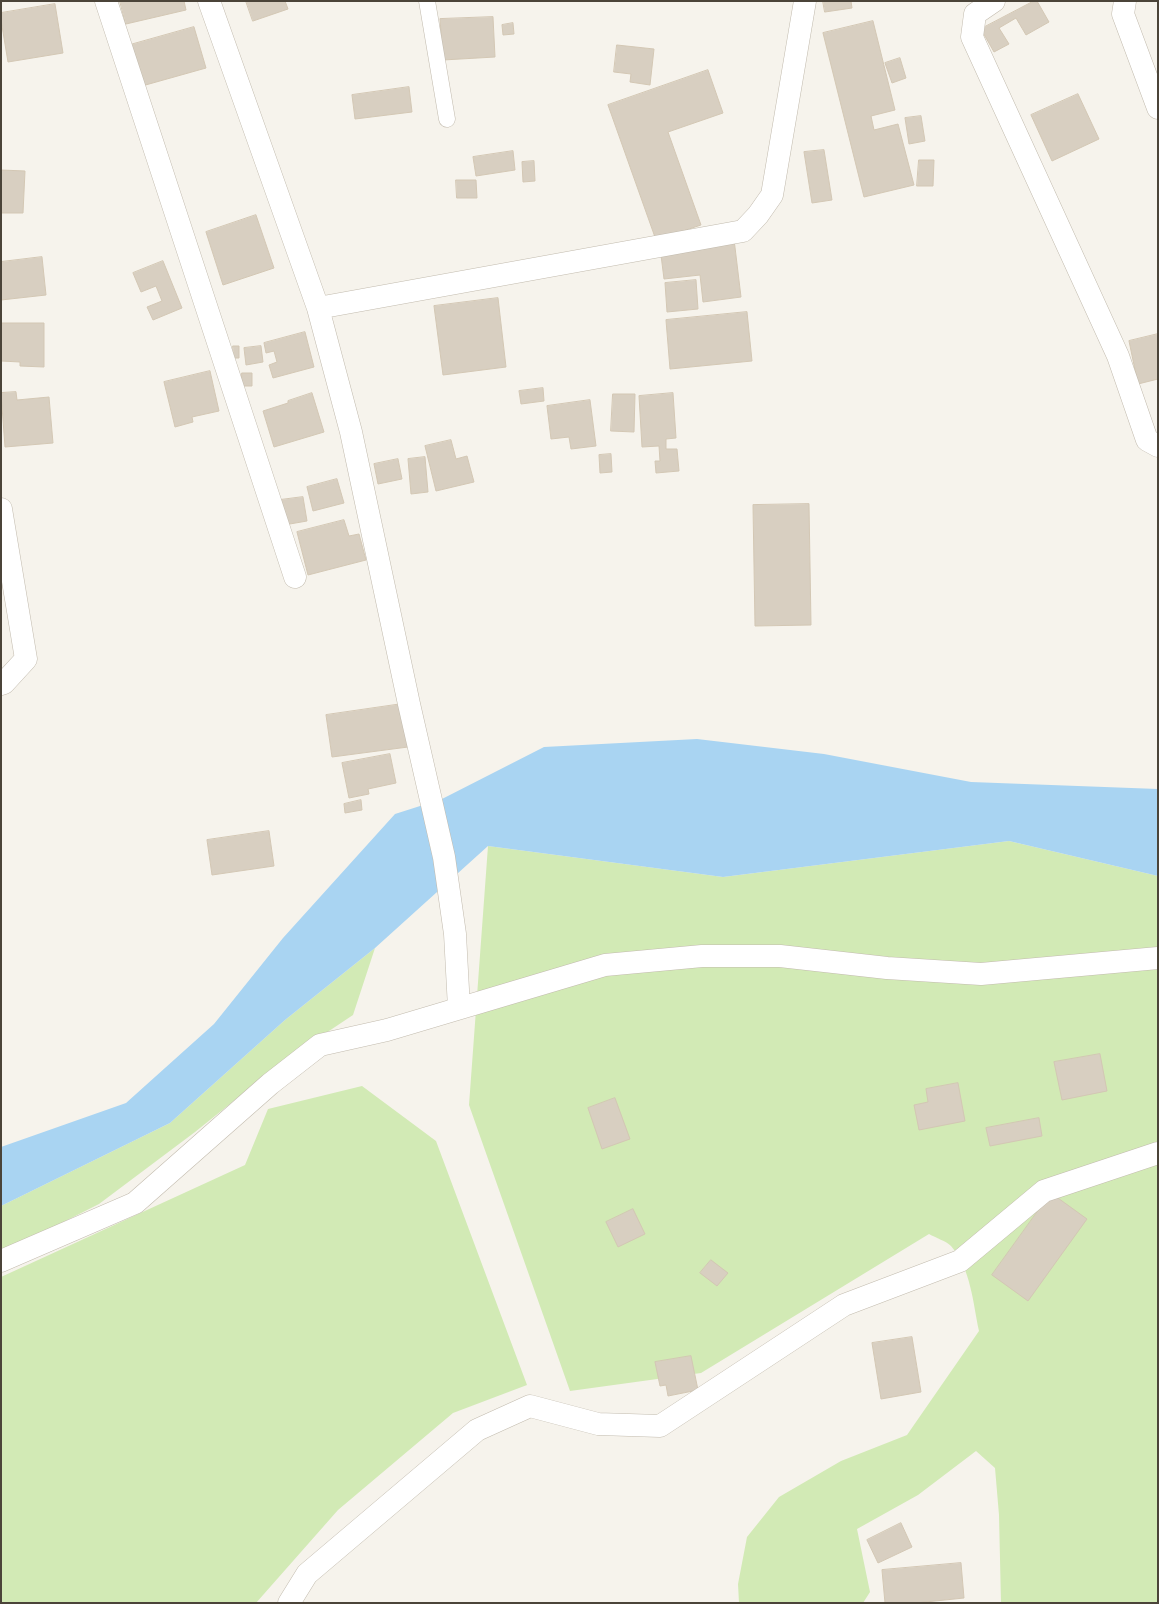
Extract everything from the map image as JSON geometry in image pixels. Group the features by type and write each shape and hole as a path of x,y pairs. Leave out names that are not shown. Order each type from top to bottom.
{"street":[{"path":"106,1 295,578"},
{"path":"209,1 318,308 351,432 409,704 444,857 455,934 459,1008"},
{"path":"318,308 743,230 758,215 772,195 805,1"},
{"path":"994,1 975,14 972,37 1118,356 1147,440 1158,446"},
{"path":"1124,1 1123,14 1158,108"},
{"path":"1,509 26,659 4,683 1,684"},
{"path":"1,1261 135,1203 270,1084 320,1045 387,1030 605,965 702,956 780,956 887,968 981,974 1158,958"},
{"path":"289,1603 307,1574 477,1430 530,1406 598,1424 660,1426 844,1305 960,1261 1044,1191 1158,1153"}],"lane":[{"path":"427,1 447,119"}],"green space":[{"path":"1009,841 1158,876 1158,1603 1001,1603 999,1515 995,1468 976,1451 918,1495 857,1529 870,1592 863,1603 739,1603 738,1584 747,1537 779,1497 841,1461 907,1435 979,1331 967,1276 958,1255 951,1246 929,1234 701,1373 570,1391 469,1105 488,846 723,877"},
{"path":"375,948 353,1015 281,1063 195,1132 99,1204 18,1245 1,1249 1,1206 170,1123 285,1020"},
{"path":"362,1086 436,1141 527,1385 453,1413 338,1510 256,1603 1,1603 1,1277 245,1165 268,1109"}],"water":[{"path":"697,739 824,754 971,782 1158,789 1158,876 1009,841 723,877 488,846 375,948 285,1020 170,1123 1,1206 1,1147 126,1103 214,1024 283,938 395,814 442,799 544,747"}],"building":[{"path":"120,1 184,1 186,10 126,24"},
{"path":"246,1 285,1 288,9 253,21"},
{"path":"823,1 851,1 852,8 825,12"},
{"path":"1034,1 1037,1 1049,22 1026,35 1016,18 999,28 1009,44 994,52 981,29"},
{"path":"55,4 63,53 8,62 1,13"},
{"path":"493,17 495,57 443,60 440,19"},
{"path":"873,21 895,110 871,116 874,130 898,124 914,185 864,197 823,33"},
{"path":"513,23 514,34 503,35 502,25"},
{"path":"194,27 206,68 142,86 130,45"},
{"path":"617,45 654,49 650,85 630,82 631,74 614,72"},
{"path":"900,58 906,78 892,83 885,63"},
{"path":"708,70 723,113 668,132 701,225 656,240 608,105"},
{"path":"409,87 412,112 355,119 352,95"},
{"path":"1078,94 1099,139 1052,161 1031,115"},
{"path":"921,116 925,141 909,144 905,118"},
{"path":"824,150 832,200 812,203 804,152"},
{"path":"513,151 515,170 476,176 473,157"},
{"path":"919,160 934,160 933,186 917,186"},
{"path":"534,161 535,181 523,182 522,162"},
{"path":"1,170 25,171 23,213 1,213"},
{"path":"456,180 476,180 477,198 457,198"},
{"path":"256,215 274,268 223,285 206,232"},
{"path":"734,239 741,297 703,302 700,275 664,279 660,247"},
{"path":"42,257 46,295 1,300 1,262"},
{"path":"163,261 182,308 153,320 147,307 162,301 156,286 141,292 133,273"},
{"path":"696,280 698,309 667,312 665,283"},
{"path":"498,298 506,367 443,375 434,306"},
{"path":"747,312 752,361 670,369 666,320"},
{"path":"1,323 44,323 44,367 20,366 20,362 1,361"},
{"path":"305,332 314,367 273,378 269,365 277,362 274,351 266,353 264,343"},
{"path":"1158,334 1158,379 1138,384 1129,341"},
{"path":"233,346 239,346 239,358 234,358"},
{"path":"261,346 263,362 246,365 244,348"},
{"path":"210,371 219,411 192,417 193,422 175,427 164,382"},
{"path":"242,373 252,373 252,386 242,386"},
{"path":"543,388 544,401 521,404 519,391"},
{"path":"16,392 17,400 49,397 53,443 5,447 1,393"},
{"path":"312,393 324,432 274,447 263,411"},
{"path":"673,393 676,438 666,439 666,449 677,449 679,471 656,473 655,461 660,461 659,446 642,447 639,396"},
{"path":"613,394 635,394 634,432 611,431"},
{"path":"590,400 596,446 571,449 569,437 551,439 547,406"},
{"path":"451,440 456,459 467,456 474,482 436,491 425,446"},
{"path":"611,454 612,472 600,473 599,455"},
{"path":"425,457 428,492 411,494 408,459"},
{"path":"398,459 402,479 378,484 374,464"},
{"path":"337,479 344,503 313,511 307,487"},
{"path":"303,497 307,521 284,525 280,500"},
{"path":"809,504 811,625 755,626 753,505"},
{"path":"344,520 349,536 359,534 366,560 308,575 297,532"},
{"path":"402,704 408,747 332,757 326,715"},
{"path":"390,754 396,783 368,789 369,794 349,798 342,763"},
{"path":"361,800 362,810 345,813 344,804"},
{"path":"269,831 274,866 212,875 207,840"},
{"path":"1100,1054 1107,1091 1062,1100 1054,1062"},
{"path":"958,1083 965,1121 919,1130 914,1105 928,1102 926,1089"},
{"path":"615,1098 630,1139 602,1149 588,1108"},
{"path":"1039,1118 1042,1136 990,1146 986,1128"},
{"path":"1051,1193 1087,1219 1028,1301 992,1275"},
{"path":"633,1209 645,1234 618,1247 606,1222"},
{"path":"711,1260 728,1273 717,1286 700,1273"},
{"path":"912,1337 921,1392 881,1399 872,1343"},
{"path":"691,1356 698,1390 668,1396 666,1385 660,1386 655,1362"},
{"path":"901,1523 912,1547 878,1563 867,1540"},
{"path":"961,1563 964,1598 916,1603 885,1603 882,1570"}]}
